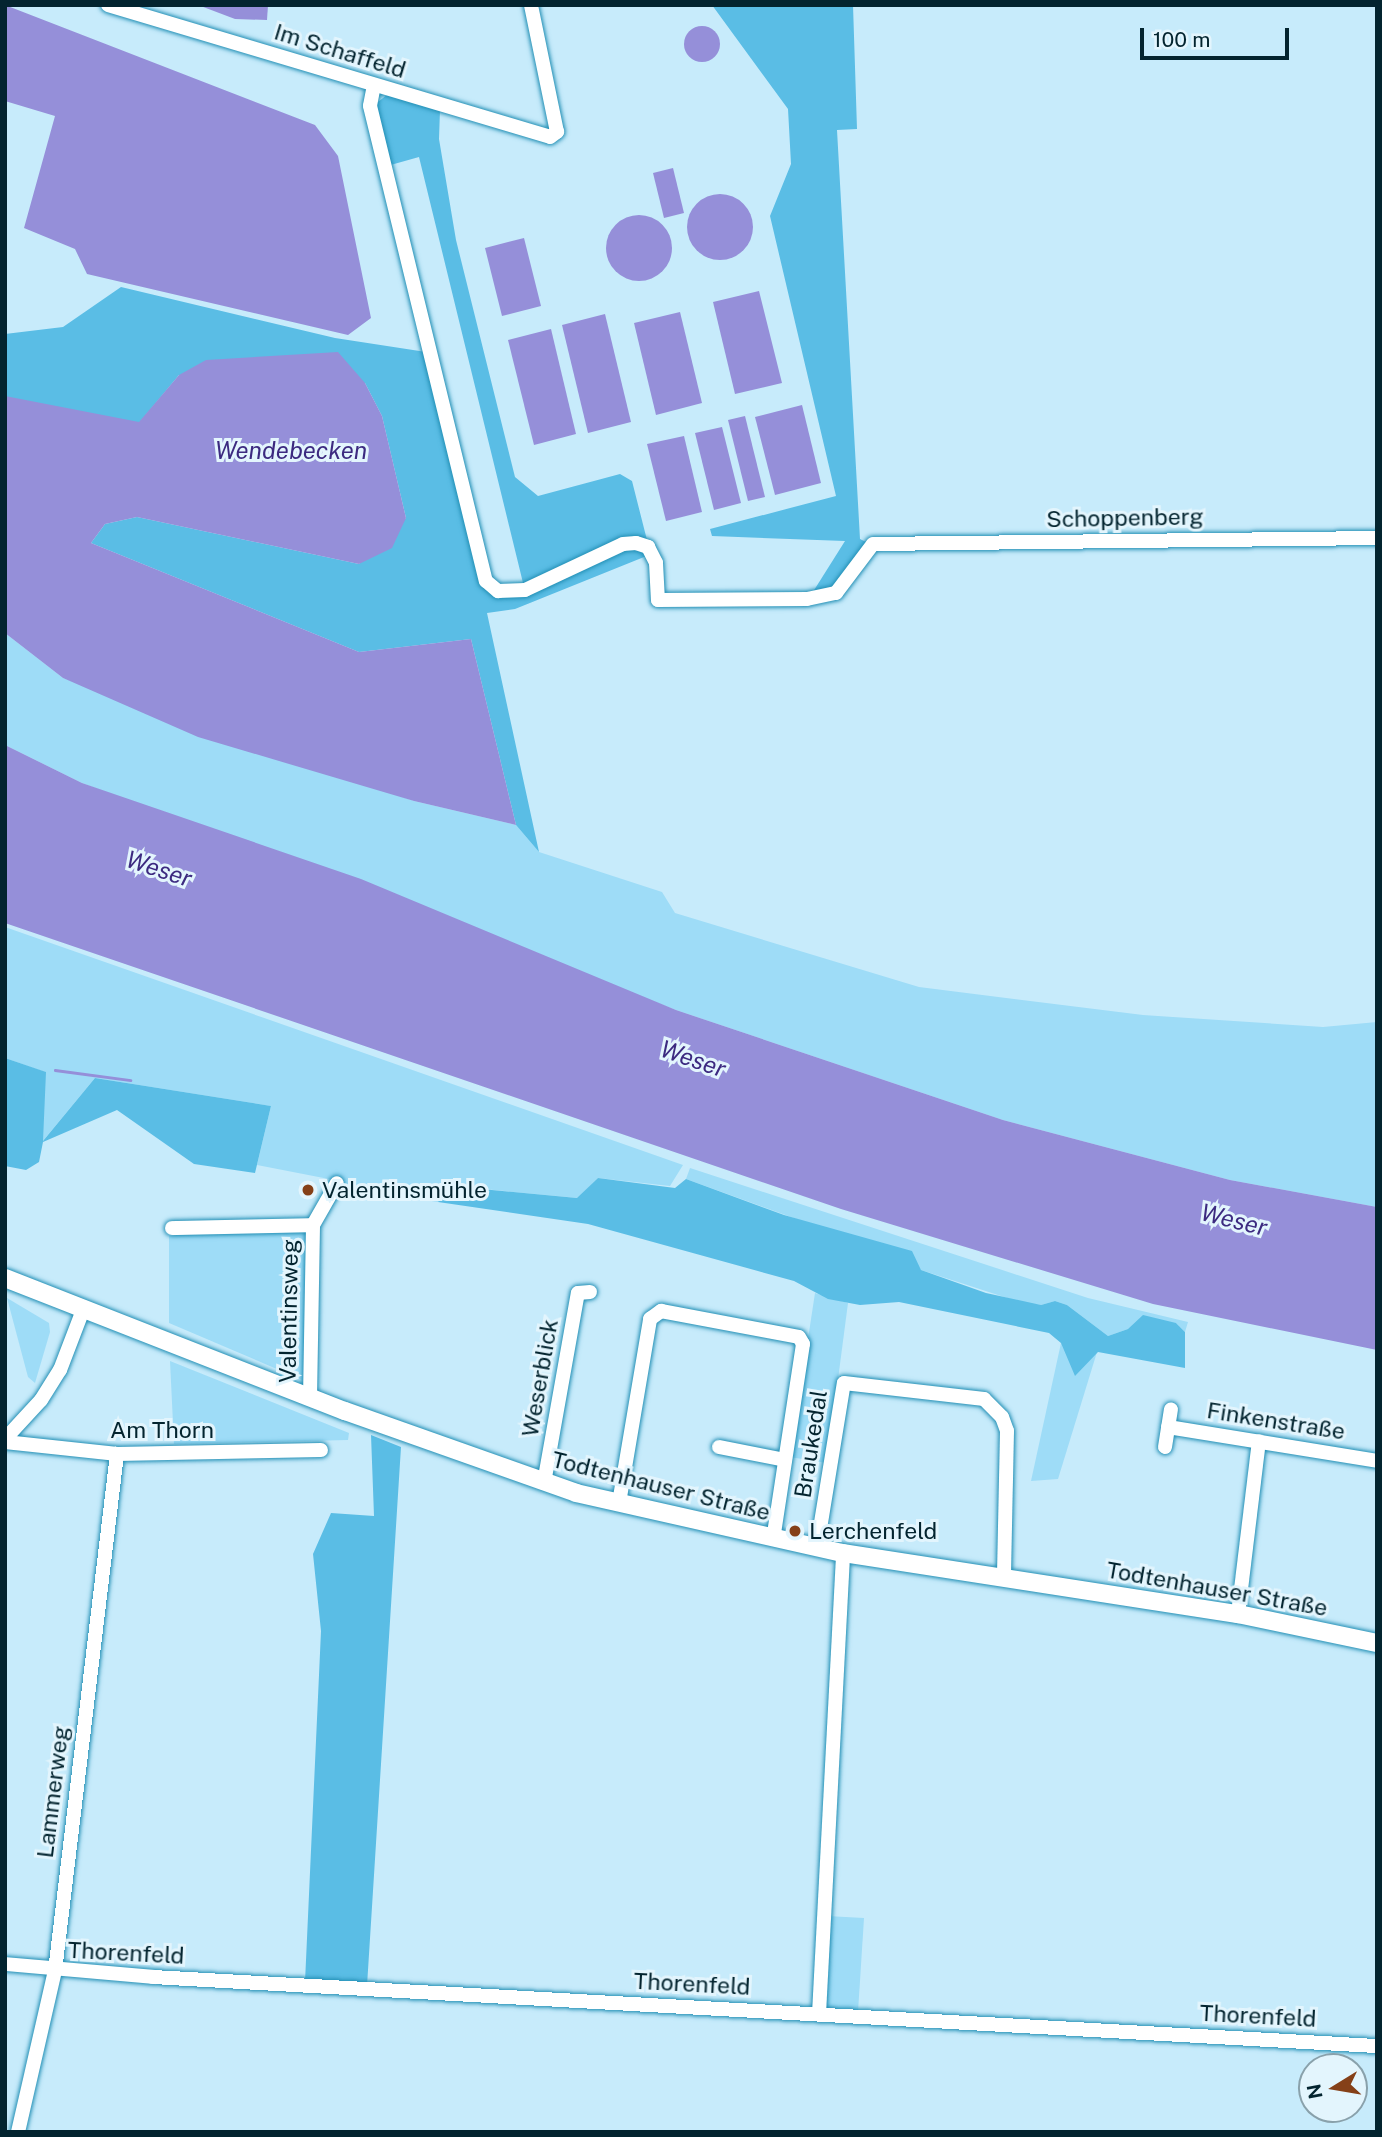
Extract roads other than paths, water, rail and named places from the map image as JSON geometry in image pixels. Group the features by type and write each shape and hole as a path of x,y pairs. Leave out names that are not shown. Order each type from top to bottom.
{"main road":[{"name":"Todtenhauser Straße","path":"11,1280 310,1398 544,1483 619,1503 844,1553 1238,1614 1377,1643"}],"street":[{"name":"Im Schaffeld","path":"108,5 550,137 557,132 531,5"},
{"name":"Schoppenberg","path":"374,85 370,106 486,581 498,591 524,590 623,544 636,543 648,547 656,563 658,600 807,600 835,593 873,544 1377,538"},
{"name":"Valentinsweg","path":"310,1398 313,1225 337,1183"},
{"name":"Valentinsweg","path":"172,1228 313,1225"},
{"name":"Weserblick","path":"544,1483 578,1293 590,1292"},
{"path":"5,1441 41,1400 60,1370 84,1307"},
{"path":"619,1503 650,1320 661,1311 802,1339 773,1539"},
{"name":"Braukedal","path":"817,1547 844,1383 984,1399 1002,1417 1007,1431 1004,1579"},
{"path":"1165,1447 1171,1409"},
{"name":"Finkenstraße","path":"1168,1427 1377,1461"},
{"name":"Am Thorn","path":"5,1441 117,1454 321,1450"},
{"path":"1238,1614 1259,1441"},
{"path":"719,1447 785,1460"},
{"name":"Lammerweg","path":"18,2132 55,1971 117,1454"},
{"path":"818,2014 844,1553"},
{"name":"Thorenfeld","path":"5,1964 55,1971 1377,2046"}],"water":[{"path":"5,5 315,125 338,156 371,318 348,335 87,274 75,249 24,228 55,116 5,101"},
{"path":"198,5 268,5 267,20 235,19"},
{"path":"702,26 715,31 720,44 715,57 702,62 689,57 684,44 689,31"},
{"path":"673,168 684,213 664,218 653,173"},
{"path":"720,194 733,196 743,204 751,214 751,240 743,250 733,258 720,260 707,258 697,250 689,240 687,227 689,214 697,204 707,196"},
{"path":"639,215 652,217 662,225 670,235 670,261 662,271 652,279 639,281 626,279 616,271 608,261 606,248 608,235 616,225 626,217"},
{"path":"524,238 541,306 502,316 485,248"},
{"path":"759,291 782,383 735,394 713,302"},
{"path":"680,312 702,403 656,415 634,323"},
{"path":"605,314 631,422 588,433 562,325"},
{"path":"551,329 576,434 534,445 508,340"},
{"name":"Wendebecken","path":"338,352 365,383 382,416 406,518 392,548 359,564 137,517 105,524 91,543 359,652 471,639 516,825 414,801 198,737 63,678 5,633 5,396 139,422 179,375 206,360"},
{"path":"802,405 821,483 775,495 755,417"},
{"path":"745,416 765,497 748,501 728,420"},
{"path":"722,427 741,503 714,510 695,433"},
{"path":"684,436 702,512 666,521 647,444"},
{"name":"Weser","path":"5,745 82,783 361,879 676,1010 1003,1120 1230,1180 1377,1207 1377,1350 1153,1304 841,1209 5,923"}],"waterway":[{"path":"55,1070 130,1080"}],"place":[{"name":"Valentinsmühle","path":"308,1190"},
{"name":"Lerchenfeld","path":"795,1531"}]}
